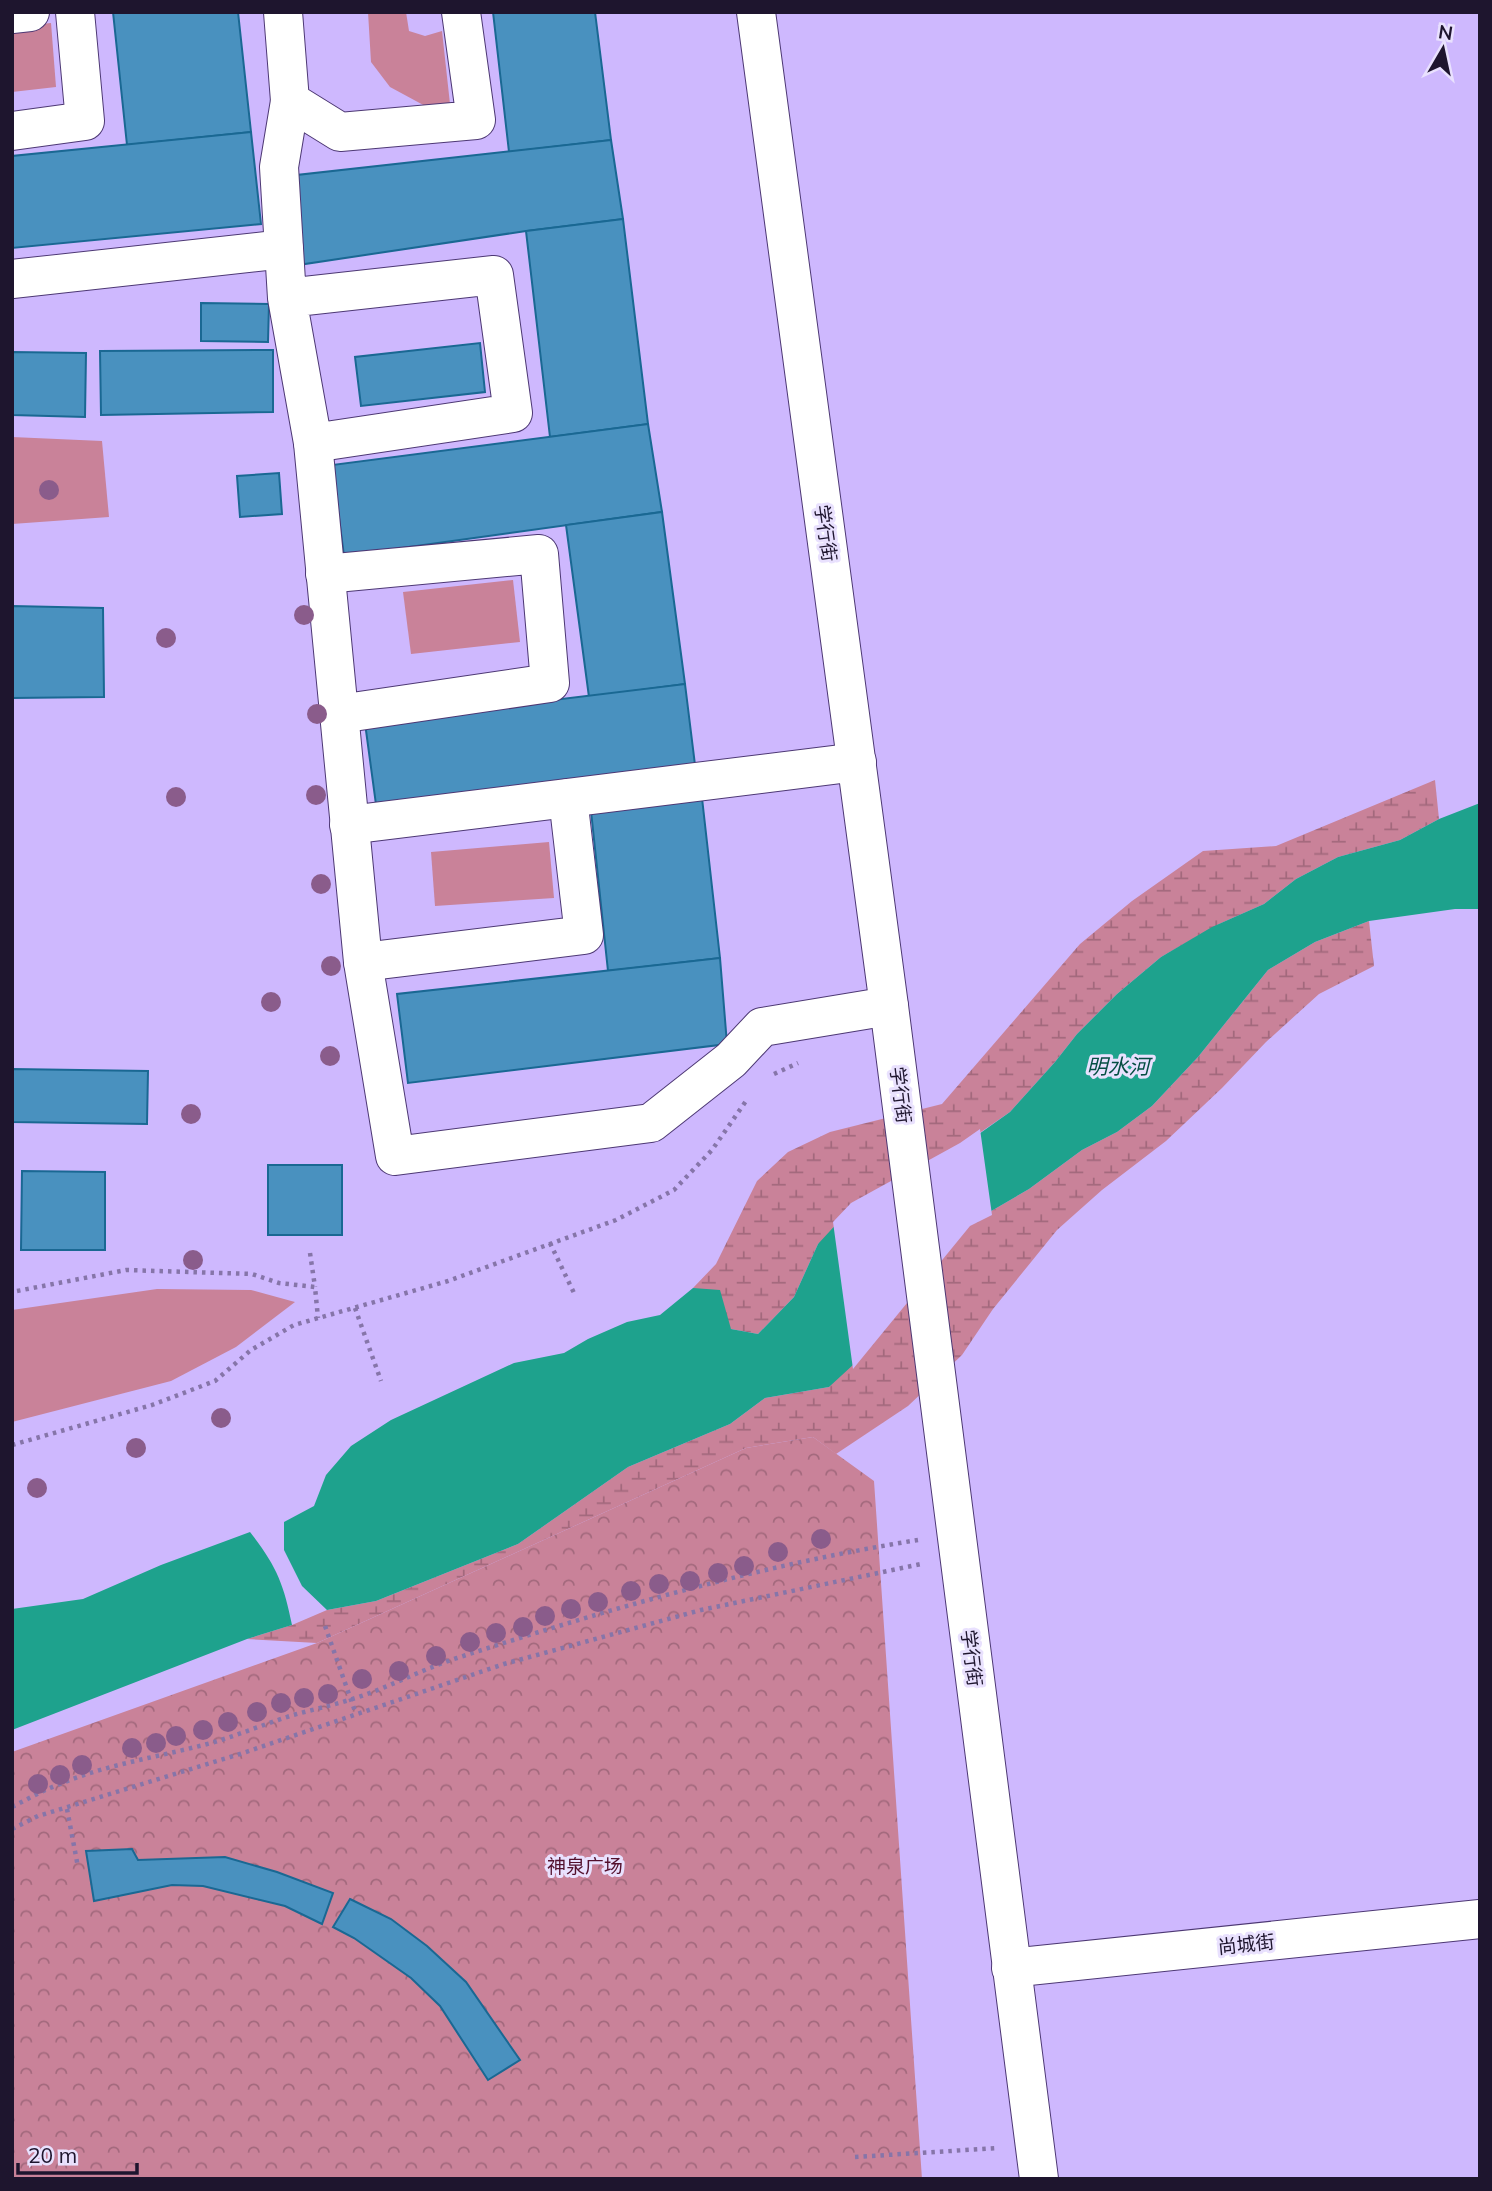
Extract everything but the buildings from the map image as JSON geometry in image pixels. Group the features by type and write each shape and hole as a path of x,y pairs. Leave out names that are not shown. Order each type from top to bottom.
{"street":[{"path":"12,14 30,12"},
{"path":"12,131 85,121 75,12"},
{"path":"283,12 290,101 279,167 287,298 313,443 363,962 396,1156 651,1124 731,1060 762,1027 889,1006"},
{"path":"290,101 340,132 476,121 461,12"},
{"name":"学行街","path":"756,12 889,1006 1037,2162"},
{"path":"12,279 284,249"},
{"path":"287,298 494,275 513,413 313,443"},
{"path":"325,575 539,554 550,683 339,714"},
{"path":"349,825 857,762"},
{"path":"363,962 584,935 568,798"},
{"name":"尚城街","path":"1011,1968 1480,1919"}],"path":[{"path":"772,1075 803,1061"},
{"path":"12,1445 152,1405 215,1381 251,1350 294,1325 448,1281 616,1220 674,1190 712,1150 748,1099"},
{"path":"550,1243 574,1293"},
{"path":"310,1253 318,1318"},
{"path":"17,1291 126,1270 252,1274 279,1283 315,1287"},
{"path":"355,1308 381,1381"},
{"path":"12,1807 60,1784 128,1763 217,1741 294,1715 350,1700 432,1666 643,1601 849,1551 958,1545"},
{"path":"12,1829 38,1816 240,1754 505,1664 701,1610 958,1545"},
{"path":"325,1626 356,1715"},
{"path":"66,1809 78,1867"},
{"path":"855,2157 1037,2162"}],"green space":[{"path":"368,12 406,12 409,31 425,36 442,31 450,104 427,107 390,87 371,62"},
{"path":"51,23 56,87 12,92 12,27"},
{"path":"12,437 102,441 109,517 12,524"},
{"path":"513,580 520,642 411,654 403,592"},
{"path":"1435,780 1439,819 1400,840 1338,857 1296,879 1264,904 1219,924 1161,957 1117,994 1077,1034 1010,1112 818,1244 794,1297 758,1334 731,1329 693,1288 716,1264 757,1181 788,1152 830,1132 942,1104 1080,944 1132,901 1203,851 1276,846"},
{"path":"549,842 554,898 435,906 431,852"},
{"path":"1369,921 1374,966 1319,994 1266,1042 1166,1141 1102,1190 1057,1230 993,1309 962,1355 908,1406 836,1454 813,1437 746,1448 317,1643 247,1639 292,1625 327,1610 376,1601 518,1544 628,1467 730,1424 765,1398 829,1387 967,1223 1029,1189 1082,1150 1117,1132 1152,1106 1198,1057 1268,970 1315,942"},
{"path":"157,1289 251,1290 295,1302 236,1347 171,1381 12,1422 12,1310"},
{"name":"神泉广场","path":"813,1437 874,1481 922,2179 12,2179 12,1752 317,1643 746,1448"}],"water":[{"name":"明水河","path":"1480,803 1480,909 1455,909 1369,921 1315,942 1268,970 1198,1057 1152,1106 1117,1132 1082,1150 1029,1189 967,1223 854,1364 829,1387 765,1398 730,1424 628,1467 518,1544 376,1601 327,1610 302,1586 284,1550 284,1522 314,1506 326,1475 351,1446 391,1420 514,1363 564,1353 627,1322 660,1315 693,1288 720,1290 731,1329 758,1334 794,1297 818,1244 853,1206 962,1146 1010,1112 1077,1034 1117,994 1161,957 1212,927 1264,904 1296,879 1338,857 1400,840 1439,819"},
{"path":"250,1532 278,1576 292,1625 247,1639 12,1730 12,1609 83,1599 161,1565"}],"pier":[{"path":"980,1129 992,1215 970,1226 853,1369 833,1222 851,1203 960,1143"}]}
